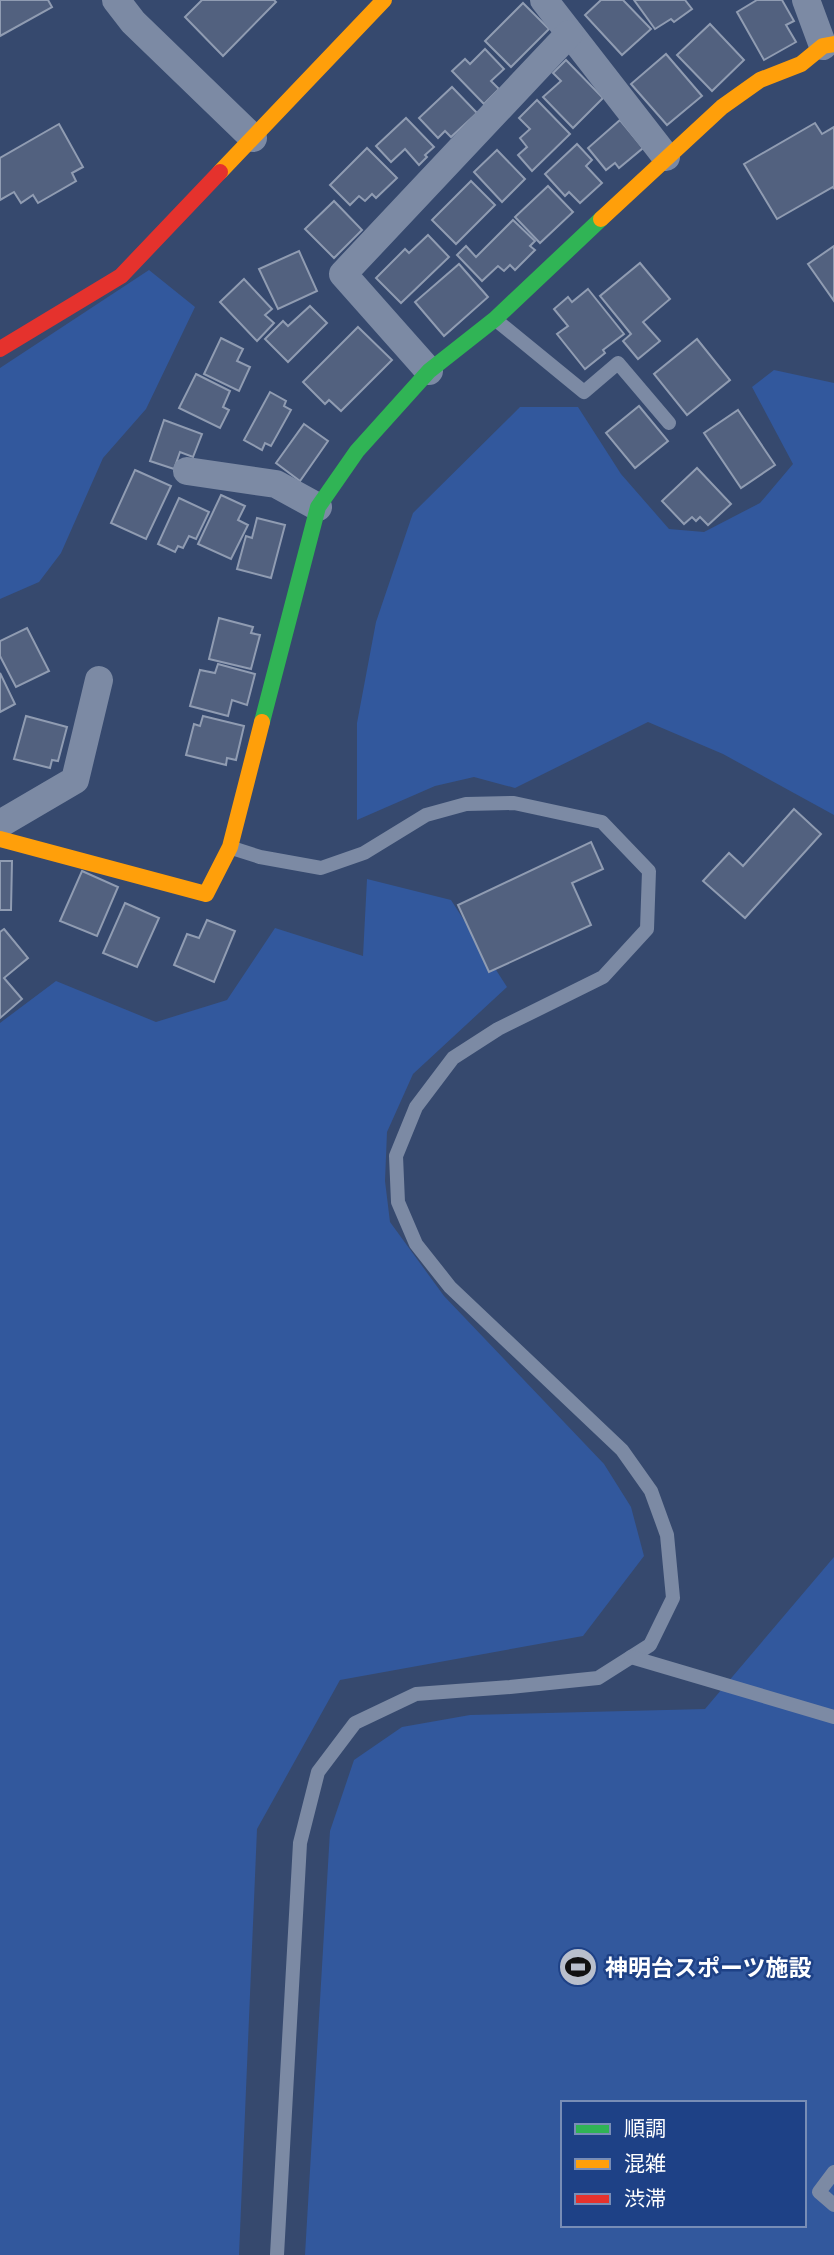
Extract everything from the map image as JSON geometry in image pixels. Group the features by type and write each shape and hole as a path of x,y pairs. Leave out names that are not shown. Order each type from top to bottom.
{"street":[{"path":"116,0 132,22 253,138"},
{"path":"0,349 121,276 384,0"},
{"path":"544,0 666,157"},
{"path":"0,839 206,894 230,848 318,508 357,451 429,370 495,319 666,157 741,94 760,80 801,64 828,45 806,0"},
{"path":"429,370 343,274 569,34"},
{"path":"187,471 275,484 318,508"},
{"path":"0,824 75,780 99,680"}],"lane":[{"path":"495,319 584,392 618,363 669,423"},
{"path":"230,848 260,857 321,868 364,853 426,815 466,804 514,803 601,822 649,871 647,929 603,976 498,1029 453,1058 416,1107 396,1156 398,1202 416,1244 450,1287 622,1450 651,1491 667,1535 673,1598 650,1645 598,1678 416,1694 355,1724 318,1772 300,1843 277,2255"},
{"path":"631,1657 834,1717"},
{"path":"834,2172 819,2192 834,2205"}],"shaded area":[{"path":"149,270 195,307 146,409 103,458 61,553 39,582 0,599 0,368"},
{"path":"774,370 834,383 834,815 723,754 648,722 515,788 474,777 435,786 357,820 357,723 376,622 413,513 520,407 578,407 621,474 669,529 704,532 760,503 793,464 752,387"},
{"path":"367,879 451,900 507,987 413,1074 387,1132 385,1181 390,1222 444,1296 604,1464 631,1507 644,1556 583,1636 340,1680 257,1829 239,2255 0,2255 0,1023 56,981 156,1022 227,1000 275,928 363,956"},
{"name":"神明台スポーツ施設","path":"834,1557 834,2255 305,2255 330,1831 354,1760 402,1727 470,1715 705,1709"}],"building":[{"path":"0,0 48,0 52,7 0,36"},
{"path":"202,0 276,2 223,56 185,17"},
{"path":"601,0 623,0 651,29 622,55 585,15"},
{"path":"634,0 685,0 692,9 674,22 671,19 655,29"},
{"path":"757,0 782,0 794,21 786,25 796,42 764,60 737,12"},
{"path":"523,3 549,29 511,67 485,41"},
{"path":"710,24 744,60 712,91 677,55"},
{"path":"485,49 504,69 491,81 499,89 484,104 452,71 465,59 470,64"},
{"path":"666,54 702,96 667,125 631,84"},
{"path":"566,60 603,98 573,128 543,97 561,81 553,73"},
{"path":"452,87 477,113 451,137 445,131 438,138 419,118"},
{"path":"537,100 570,134 532,171 518,155 527,147 520,138 530,129 519,118"},
{"path":"406,118 434,147 419,165 405,149 391,162 376,146"},
{"path":"620,120 643,148 619,168 615,163 606,170 588,148"},
{"path":"815,123 822,134 834,127 834,189 833,187 777,219 744,164"},
{"path":"59,124 83,167 72,173 76,181 38,203 33,195 21,203 14,192 0,200 0,158"},
{"path":"577,144 592,160 586,166 602,183 580,203 569,192 565,196 545,174"},
{"path":"367,148 397,178 376,198 372,194 365,201 359,196 350,205 330,185"},
{"path":"497,150 525,179 502,202 474,172"},
{"path":"471,181 495,205 456,244 432,220"},
{"path":"548,186 573,212 540,243 515,217"},
{"path":"334,201 362,230 334,258 305,229"},
{"path":"513,220 535,241 530,246 535,250 515,270 510,265 504,271 498,266 482,281 457,255 466,246 476,257"},
{"path":"428,235 449,257 401,303 376,278 405,249 409,253"},
{"path":"834,246 834,301 808,264"},
{"path":"299,251 317,291 278,309 259,269"},
{"path":"640,263 670,299 643,322 660,341 638,359 623,341 631,334 600,296"},
{"path":"459,264 488,297 444,336 415,302"},
{"path":"244,279 272,309 265,315 274,323 257,341 220,302"},
{"path":"588,289 624,334 603,350 605,353 585,369 557,334 568,326 554,309 568,297 572,302"},
{"path":"310,306 327,323 288,362 265,339 283,321 288,326"},
{"path":"358,327 392,360 341,411 329,400 325,404 303,382"},
{"path":"221,338 243,349 237,361 250,367 239,391 204,374"},
{"path":"697,339 730,380 687,415 654,374"},
{"path":"196,374 230,391 223,407 229,410 220,428 179,408"},
{"path":"270,392 286,401 284,406 291,410 271,446 265,443 262,450 244,440"},
{"path":"639,406 668,441 635,468 606,433"},
{"path":"738,410 775,465 741,488 704,433"},
{"path":"164,420 202,434 193,457 180,452 174,469 150,461"},
{"path":"304,424 328,441 300,481 276,463"},
{"path":"697,468 731,504 708,525 700,517 696,521 692,517 684,524 662,501"},
{"path":"135,470 171,486 146,539 111,523"},
{"path":"221,495 245,506 238,520 248,525 231,559 198,544"},
{"path":"179,498 209,512 196,539 189,536 183,548 178,546 175,552 158,544"},
{"path":"257,518 285,525 271,578 237,569 246,536 252,538"},
{"path":"219,618 253,627 251,633 260,635 251,669 209,659"},
{"path":"27,628 49,671 16,687 0,656 0,641"},
{"path":"218,664 255,674 247,705 232,700 228,716 190,706 200,670 215,673"},
{"path":"0,673 15,704 0,712"},
{"path":"26,716 67,727 58,761 52,760 50,768 14,759"},
{"path":"203,716 244,726 236,760 227,758 226,765 186,755 194,724 200,726"},
{"path":"794,809 821,834 745,918 703,881 729,853 743,866"},
{"path":"591,842 603,869 572,883 591,925 489,972 458,905"},
{"path":"0,861 12,861 11,910 0,910"},
{"path":"82,871 118,887 97,936 60,921"},
{"path":"125,903 159,918 137,967 103,953"},
{"path":"207,920 235,931 214,982 174,965 187,934 199,938"},
{"path":"4,929 28,958 4,978 22,999 0,1018 0,932"}],"traffic: fast":[{"path":"262,722 318,507 357,451 429,371 495,319 601,219"}],"traffic: slow":[{"path":"220,172 384,0"},
{"path":"601,219 722,107 760,80 801,64 823,46 834,44"},
{"path":"0,839 206,894 230,847 262,722"}],"traffic: jam":[{"path":"0,349 121,276 220,172"}],"place":[{"name":"神明台スポーツ施設","path":"578,1967"}]}
